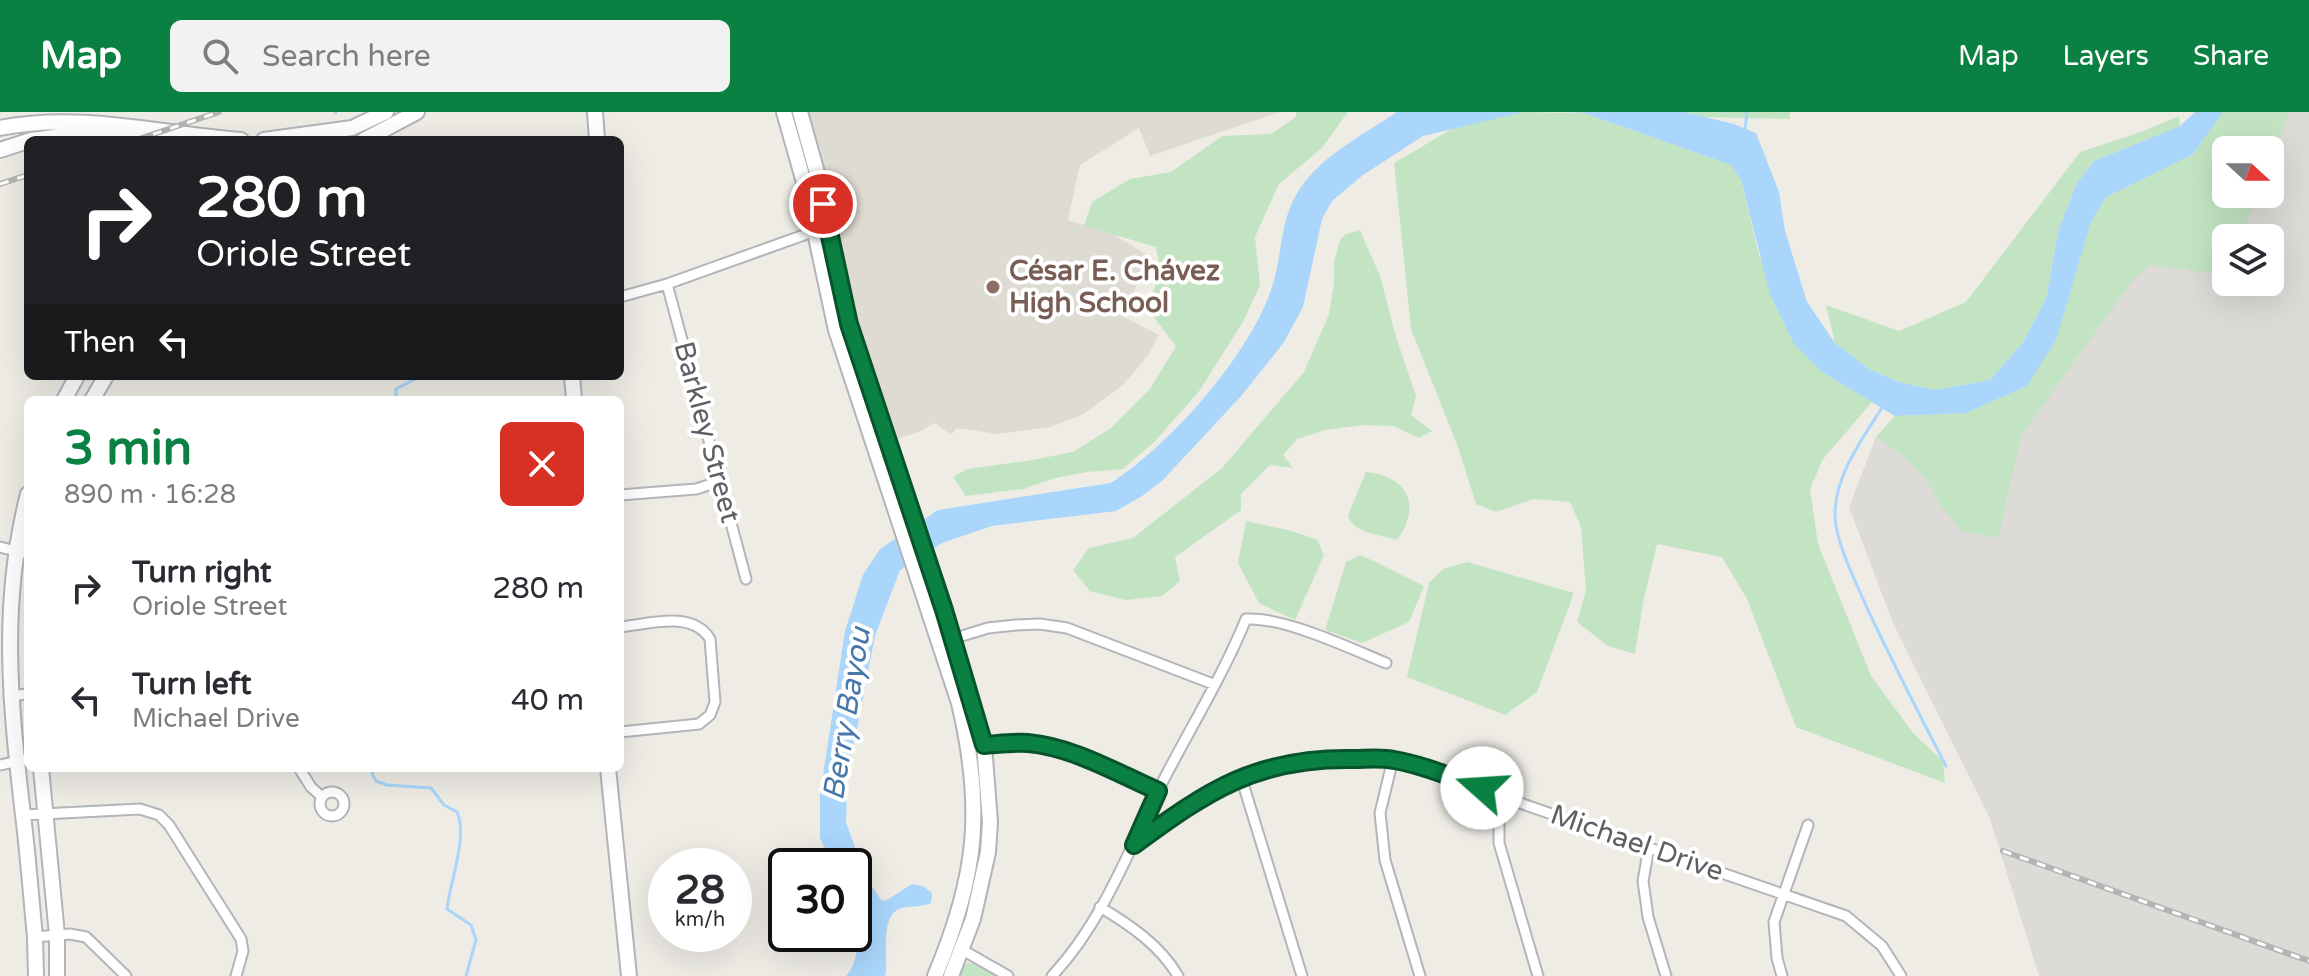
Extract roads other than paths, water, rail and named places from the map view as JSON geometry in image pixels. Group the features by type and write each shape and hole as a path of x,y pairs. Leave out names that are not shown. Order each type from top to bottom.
{"main road":[{"path":"362,133 386,112"},
{"path":"320,136 362,133 417,112"},
{"path":"391,136 426,112"},
{"path":"595,112 597,136"},
{"path":"792,113 819,180 821,229 873,443 902,508 977,746 990,822 967,886 951,976"},
{"path":"0,128 80,117 143,124 198,136"},
{"path":"62,136 84,136"},
{"path":"0,150 24,142"},
{"path":"843,327 888,438 902,508"},
{"path":"873,443 888,438"},
{"path":"24,510 14,551 7,636 9,696 22,760 23,815 36,976"},
{"path":"42,772 48,813 57,976"},
{"path":"608,772 629,976"},
{"path":"935,976 956,946"}],"street":[{"path":"624,296 667,284 821,229"},
{"name":"Barkley Street","path":"667,284 746,579"},
{"path":"624,495 696,489 721,481"},
{"path":"1052,976 1076,947 1134,845 1158,791 1246,619 1303,631 1386,663"},
{"path":"624,627 684,621 697,624 710,639 715,702 710,715 699,724 624,732"},
{"path":"946,641 988,628 1040,624 1067,628 1213,684"},
{"path":"9,696 24,694"},
{"path":"977,746 1042,745 1079,756 1158,791"},
{"name":"Michael Drive","path":"1134,845 1210,791 1273,766 1312,759 1393,759 1846,916 1882,946 1901,976"},
{"path":"1393,759 1380,813 1385,860 1420,976"},
{"path":"0,765 22,760"},
{"path":"302,772 322,797"},
{"path":"1241,777 1302,976"},
{"path":"1507,797 1499,820 1499,843 1538,976"},
{"path":"23,815 140,809 159,815 169,825 241,939 243,951 236,976"},
{"path":"1782,976 1774,922 1808,825"},
{"path":"1649,847 1643,881 1648,917 1666,976"},
{"path":"1100,907 1132,926 1169,960 1178,976"},
{"path":"35,937 86,937 126,976"},
{"path":"956,946 1008,976"}],"water":[{"name":"Berry Bayou","path":"1397,112 1523,112 1423,136 1363,175 1332,201 1322,219 1303,307 1284,342 1242,395 1162,481 1142,496 1116,511 992,526 942,543 900,570 875,636 847,780 846,822 855,848 825,848 820,838 820,795 845,631 863,575 880,549 938,510 1111,483 1134,466 1183,422 1246,341 1272,287 1287,217 1298,191 1327,159"},
{"path":"1567,112 1684,112 1734,124 1756,133 1779,192 1785,231 1807,302 1835,343 1869,369 1899,382 1935,390 1990,380 2023,342 2046,299 2059,228 2077,183 2094,161 2180,126 2195,112 2223,112 2192,155 2106,197 2091,222 2056,340 2027,386 1966,413 1895,416 1822,372 1794,344 1770,294 1741,180 1731,165 1584,113"},
{"path":"912,884 923,886 932,893 931,903 899,909 889,921 885,976 846,976 857,952 872,952 872,887 882,901"}],"waterway":[{"path":"1745,130 1747,112"},
{"path":"396,396 396,389 413,380"},
{"path":"1883,406 1844,472 1836,501 1836,527 1847,563 1867,608 1946,766"},
{"path":"372,772 376,781 387,785 431,788 444,805 457,812 460,822 459,846 447,909 471,925 476,940 466,976"}],"railway":[{"path":"148,136 219,112"},
{"path":"0,184 24,176"},
{"path":"2003,851 2309,961"}],"place":[{"name":"César E. Chávez High School","path":"993,287"}]}
